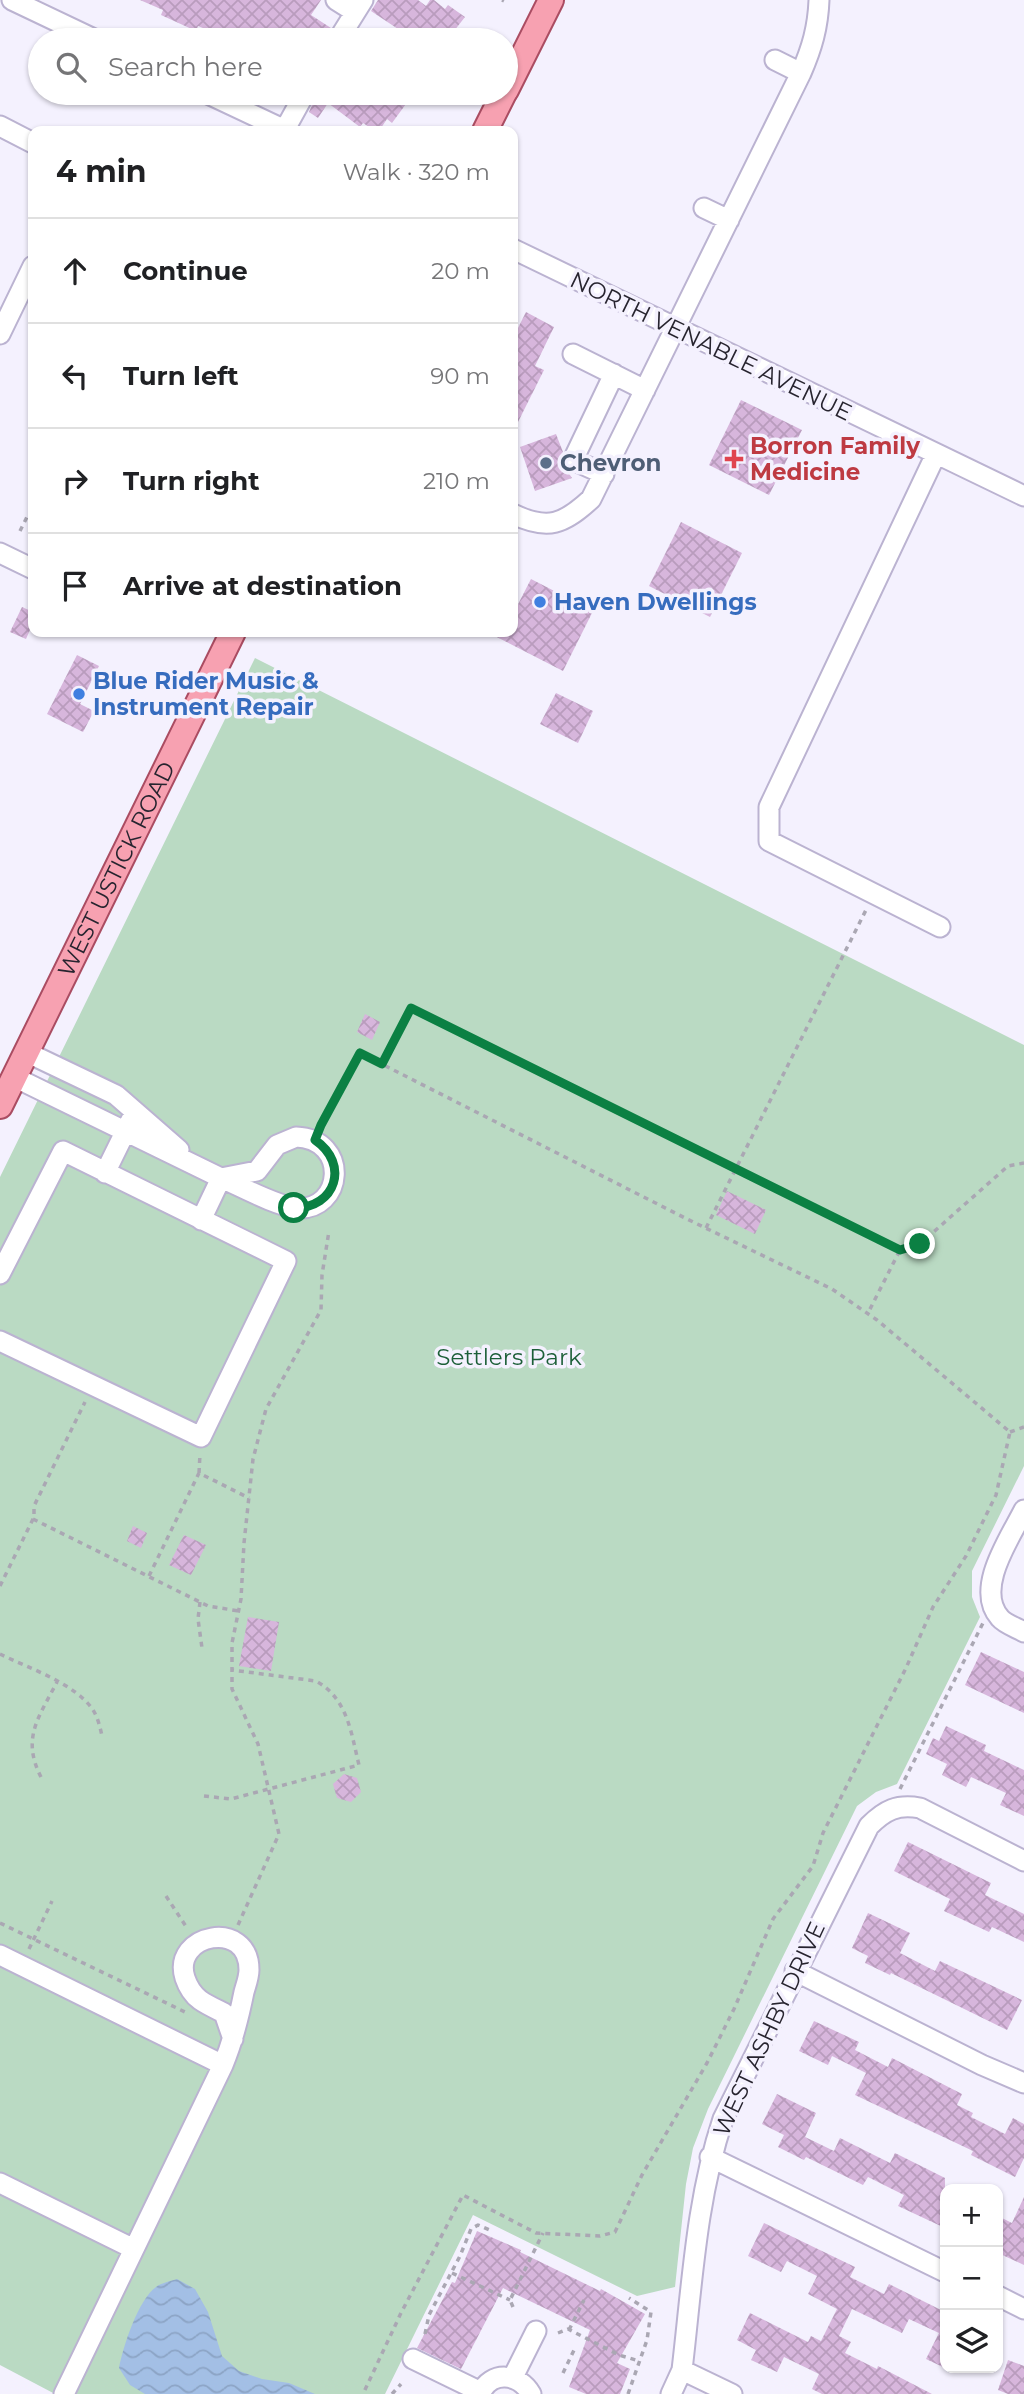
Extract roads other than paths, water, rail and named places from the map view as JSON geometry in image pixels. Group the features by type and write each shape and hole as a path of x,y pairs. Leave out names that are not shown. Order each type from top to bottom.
{"main road":[{"path":"518,65 551,0"},
{"path":"488,126 498,105"},
{"name":"WEST USTICK ROAD","path":"0,1106 231,637"}],"street":[{"path":"12,0 71,28"},
{"path":"336,0 359,6 345,28"},
{"path":"518,516 537,524 559,523 573,516 591,499 801,73 818,26 819,0"},
{"path":"775,60 801,73"},
{"path":"231,105 275,126"},
{"path":"288,126 299,105"},
{"path":"0,126 28,140"},
{"path":"704,208 729,220"},
{"name":"NORTH VENABLE AVENUE","path":"518,251 1024,496"},
{"path":"0,334 28,276"},
{"path":"573,354 645,390"},
{"path":"604,474 573,460 614,374"},
{"path":"936,454 769,807 769,841 940,927"},
{"path":"0,553 28,567"},
{"path":"26,1052 116,1095 198,1167"},
{"path":"14,1076 221,1178 294,1208 314,1205 329,1192 335,1173 330,1154 315,1140 296,1137 286,1140 270,1152 257,1171 221,1178"},
{"path":"105,1173 135,1110"},
{"path":"0,1274 63,1151 286,1261 201,1437 0,1341"},
{"path":"201,1220 221,1178"},
{"path":"1024,1510 993,1573 989,1610 1024,1632"},
{"name":"WEST ASHBY DRIVE","path":"671,2394 682,2370 702,2199 710,2157 723,2119 869,1826 896,1799 906,1806 920,1808 1024,1861"},
{"path":"64,2394 223,2065 233,2039 250,1970 243,1950 230,1938 214,1937 200,1942 188,1952 182,1969 188,1988 200,2000 224,2012 233,2039"},
{"path":"0,1955 223,2065"},
{"path":"795,1971 982,2065 1024,2083"},
{"path":"710,2157 940,2270"},
{"path":"0,2183 134,2249"},
{"path":"1003,2298 1024,2309"},
{"path":"513,2378 536,2331"},
{"path":"413,2359 481,2393 489,2382 496,2378 513,2378 527,2387 531,2394"},
{"path":"682,2370 732,2394"}],"water":[{"path":"177,2279 195,2289 208,2312 222,2356 239,2371 262,2379 289,2383 315,2394 145,2394 130,2385 119,2368 132,2324 149,2293 158,2286"}],"place":[{"name":"Borron Family Medicine","path":"734,459"},
{"name":"Chevron","path":"546,463"},
{"name":"Haven Dwellings","path":"540,602"},
{"name":"Blue Rider Music & Instrument Repair","path":"79,694"}],"park label":[{"name":"Settlers Park","path":"509,1357"}]}
